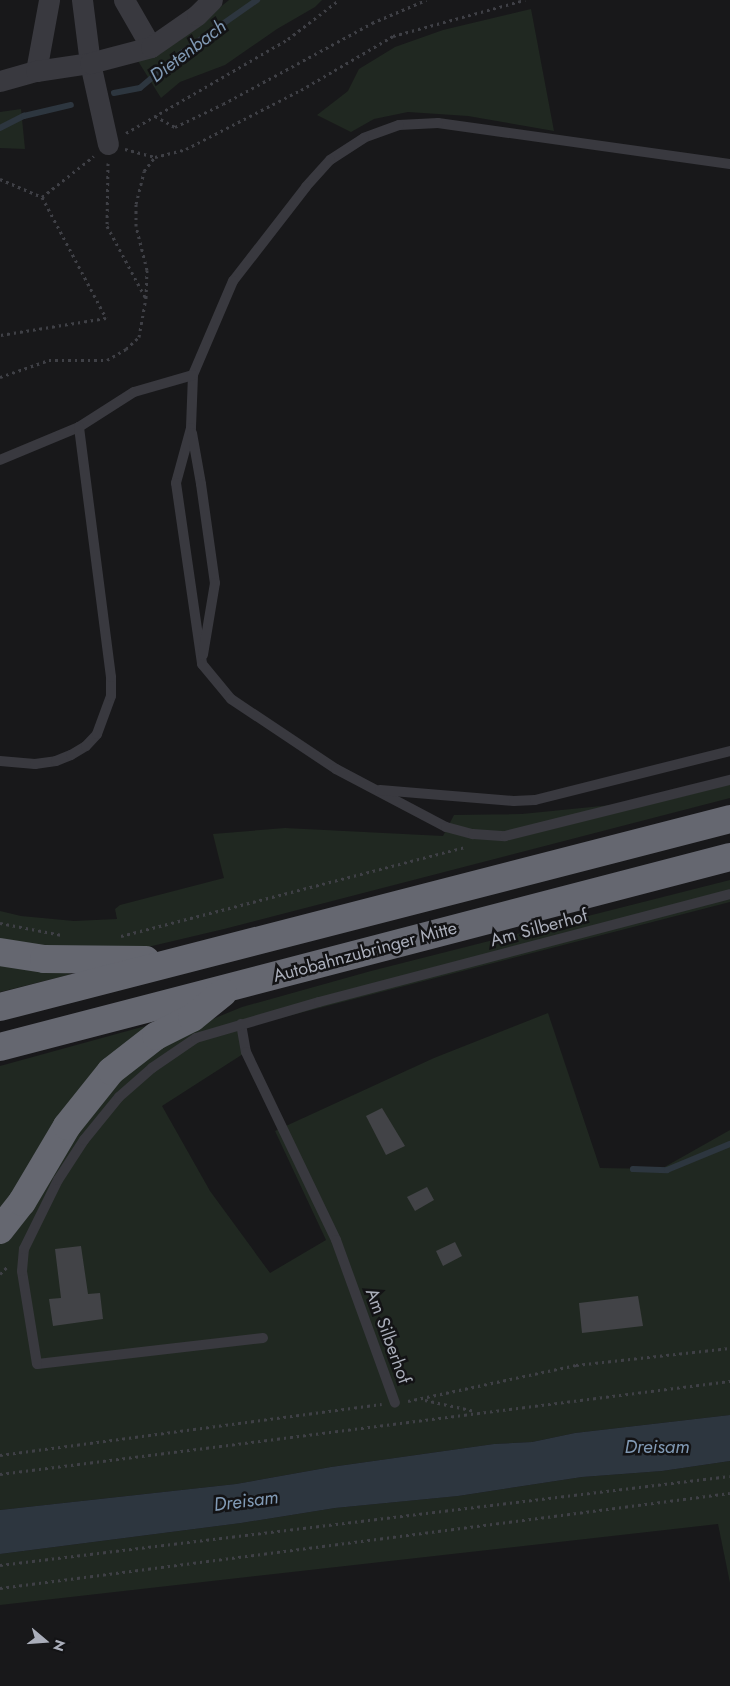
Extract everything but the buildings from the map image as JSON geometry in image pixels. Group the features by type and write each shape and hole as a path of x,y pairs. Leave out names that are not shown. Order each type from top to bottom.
{"highway":[{"name":"Autobahnzubringer Mitte","path":"0,1008 730,819"},
{"name":"Autobahnzubringer Mitte","path":"0,1047 730,857"},
{"path":"0,952 44,959 182,960"},
{"path":"0,1230 22,1202 67,1126 112,1071 156,1036 192,1018 231,987"}],"street":[{"path":"36,71 49,0"},
{"path":"82,0 90,63 108,144"},
{"path":"124,0 151,47"},
{"path":"0,81 36,71 90,63 151,47 196,15 212,0"}],"lane":[{"path":"202,664 215,584 191,428 193,375 232,281 306,187 330,160 380,130 416,122 438,123 730,164"},
{"path":"0,460 79,427 134,392 193,375"},
{"path":"0,761 35,764 56,761 86,746 97,734 111,696 110,667 79,427"},
{"path":"191,428 176,483 202,664 231,699 336,769 446,827 473,834 505,836 730,780"},
{"path":"375,790 514,802 535,800 730,751"},
{"name":"Am Silberhof","path":"263,1338 37,1364 22,1271 24,1248 58,1180 84,1140 119,1097 152,1068 196,1038 241,1024 730,894"},
{"name":"Am Silberhof","path":"241,1024 246,1052 336,1240 395,1403"}],"path":[{"path":"42,197 108,144 288,39 339,0"},
{"path":"154,116 175,127 223,104 372,23 426,0"},
{"path":"108,144 156,157 186,149 301,90 393,36 525,0"},
{"path":"108,144 107,226 146,298"},
{"path":"0,377 48,360 73,358 107,360 126,349 139,337 146,298 147,270 136,226 136,204 144,170 156,157"},
{"path":"0,180 42,197 106,318 0,335"},
{"path":"120,936 468,846"},
{"path":"0,923 71,935"},
{"name":"Am Silberhof","path":"395,1403 422,1399 576,1364 730,1348"},
{"path":"0,1474 730,1381"},
{"path":"422,1399 476,1412"},
{"path":"0,1454 395,1403"},
{"path":"0,1565 730,1476"},
{"path":"0,1588 730,1493"}],"shaded area":[{"path":"229,0 322,0 315,7 277,29 225,65 180,82 161,98 138,61 179,41"},
{"path":"531,9 554,131 468,116 408,112 374,119 351,132 317,115 348,91 359,69 395,47 443,30"},
{"path":"21,109 25,149 0,148 0,112"},
{"path":"730,784 730,798 224,929 135,950 0,944 0,911 21,916 74,921 117,919 115,909 120,905 224,878 213,834 285,828 443,836 454,815 522,814 671,799"},
{"path":"730,880 730,902 238,1029 243,1054 162,1106 210,1191 270,1273 326,1240 275,1131 434,1058 548,1013 600,1168 661,1169 730,1130 730,1415 575,1433 532,1442 494,1444 331,1467 236,1484 0,1510 0,1243 115,1080 186,1030 242,1007 371,971"},
{"path":"0,963 72,974 0,992"},
{"path":"160,1022 0,1219 0,1066"},
{"path":"730,1461 730,1583 718,1524 0,1605 0,1554 241,1523 335,1508 458,1496 582,1477 662,1471"}],"water":[{"name":"Dreisam","path":"730,1415 730,1461 662,1471 582,1477 458,1496 335,1508 241,1523 0,1554 0,1510 236,1484 331,1467 494,1444 532,1442 575,1433"}],"waterway":[{"name":"Dietenbach","path":"114,93 140,88 180,54 257,0"},
{"name":"Dietenbach","path":"0,128 24,116 71,105"},
{"path":"633,1169 667,1170 730,1144"}]}
